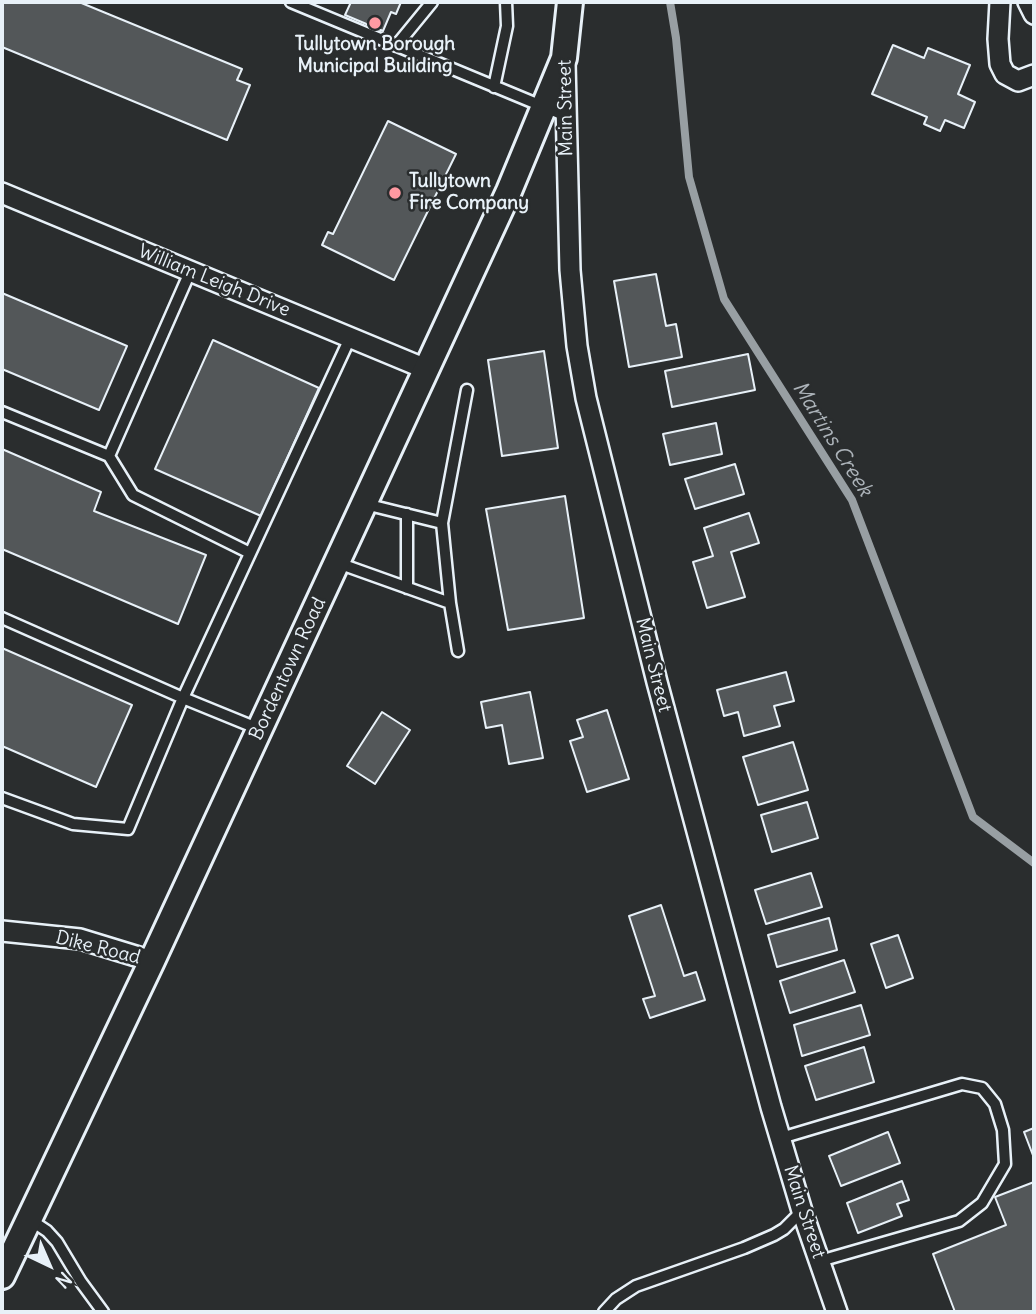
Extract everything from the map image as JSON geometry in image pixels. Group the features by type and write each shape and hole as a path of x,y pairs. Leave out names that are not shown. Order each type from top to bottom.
{"street":[{"name":"Main Street","path":"565,58 570,2"},
{"path":"1000,2 998,39 1000,64 1004,74 1018,81 1034,75"},
{"path":"1028,2 1034,14"},
{"name":"Bordentown Road","path":"2,1276 338,564 363,504 509,191 555,112 565,58"},
{"name":"Main Street","path":"555,112 577,346 586,398 657,682 781,1138 802,1211 837,1312"},
{"name":"William Leigh Drive","path":"2,193 426,369"},
{"name":"Dike Road","path":"2,931 79,939 152,961"}],"lane":[{"path":"291,2 555,112"},
{"path":"396,46 432,2"},
{"path":"494,87 507,26 506,2"},
{"path":"109,456 190,272"},
{"path":"2,798 73,824 128,829 183,698 350,338"},
{"path":"458,651 442,523 467,390"},
{"path":"2,412 109,456 133,495 250,553"},
{"path":"363,504 442,523"},
{"path":"407,514 407,588"},
{"path":"338,564 450,603"},
{"path":"2,618 259,730"},
{"path":"781,1138 962,1084 982,1088 995,1104 1003,1130 1005,1164 982,1203 959,1221 820,1261"},
{"path":"604,1312 616,1299 636,1286 764,1239 784,1229 802,1211"},
{"path":"29,1219 47,1231 57,1242 103,1312"}],"building":[{"path":"2,2 79,2 242,69 237,80 250,85 227,140 2,47"},
{"name":"Tullytown Borough Municipal Building","path":"351,2 401,2 396,14 391,12 383,31 345,15"},
{"path":"893,45 924,58 928,48 970,65 958,94 975,102 964,128 945,120 940,131 924,124 927,117 872,94"},
{"name":"Tullytown Fire Company","path":"388,121 456,154 394,280 322,245 328,232 333,234"},
{"path":"656,274 666,326 676,324 682,357 629,367 614,281"},
{"path":"2,293 127,346 99,410 2,369"},
{"path":"213,340 319,388 261,516 155,469"},
{"path":"544,351 558,448 502,456 488,360"},
{"path":"748,354 755,390 672,407 665,371"},
{"path":"716,423 722,454 670,465 663,434"},
{"path":"2,449 101,492 94,511 206,555 178,624 2,549"},
{"path":"735,464 744,494 695,509 685,479"},
{"path":"565,496 584,618 508,630 486,509"},
{"path":"749,513 759,543 731,552 745,597 707,608 693,562 713,556 704,528"},
{"path":"2,648 132,705 96,787 2,746"},
{"path":"786,672 794,701 774,706 780,726 744,736 738,712 724,716 717,690"},
{"path":"530,692 543,758 509,764 502,725 486,728 481,702"},
{"path":"607,710 629,779 587,792 570,741 583,737 577,720"},
{"path":"382,712 410,730 375,784 347,766"},
{"path":"793,742 808,790 758,805 743,757"},
{"path":"807,802 818,838 772,852 761,815"},
{"path":"811,873 822,907 766,924 755,890"},
{"path":"661,905 684,976 696,972 705,1000 650,1018 643,999 655,996 629,916"},
{"path":"829,918 837,950 777,967 768,935"},
{"path":"898,935 913,978 886,988 871,944"},
{"path":"844,960 855,992 790,1013 780,981"},
{"path":"861,1005 870,1035 802,1056 794,1025"},
{"path":"864,1047 874,1082 816,1100 805,1066"},
{"path":"1034,1128 1034,1158 1024,1132"},
{"path":"888,1132 900,1163 841,1186 829,1156"},
{"path":"902,1181 909,1200 897,1204 902,1216 858,1233 847,1203"},
{"path":"1034,1182 1034,1312 955,1312 933,1254 1006,1225 995,1197"}],"waterway":[{"name":"Martins Creek","path":"670,2 689,177 724,299 852,500 973,817 1034,863"}],"place":[{"name":"Tullytown Borough Municipal Building","path":"375,23"},
{"name":"Tullytown Fire Company","path":"395,193"}]}
